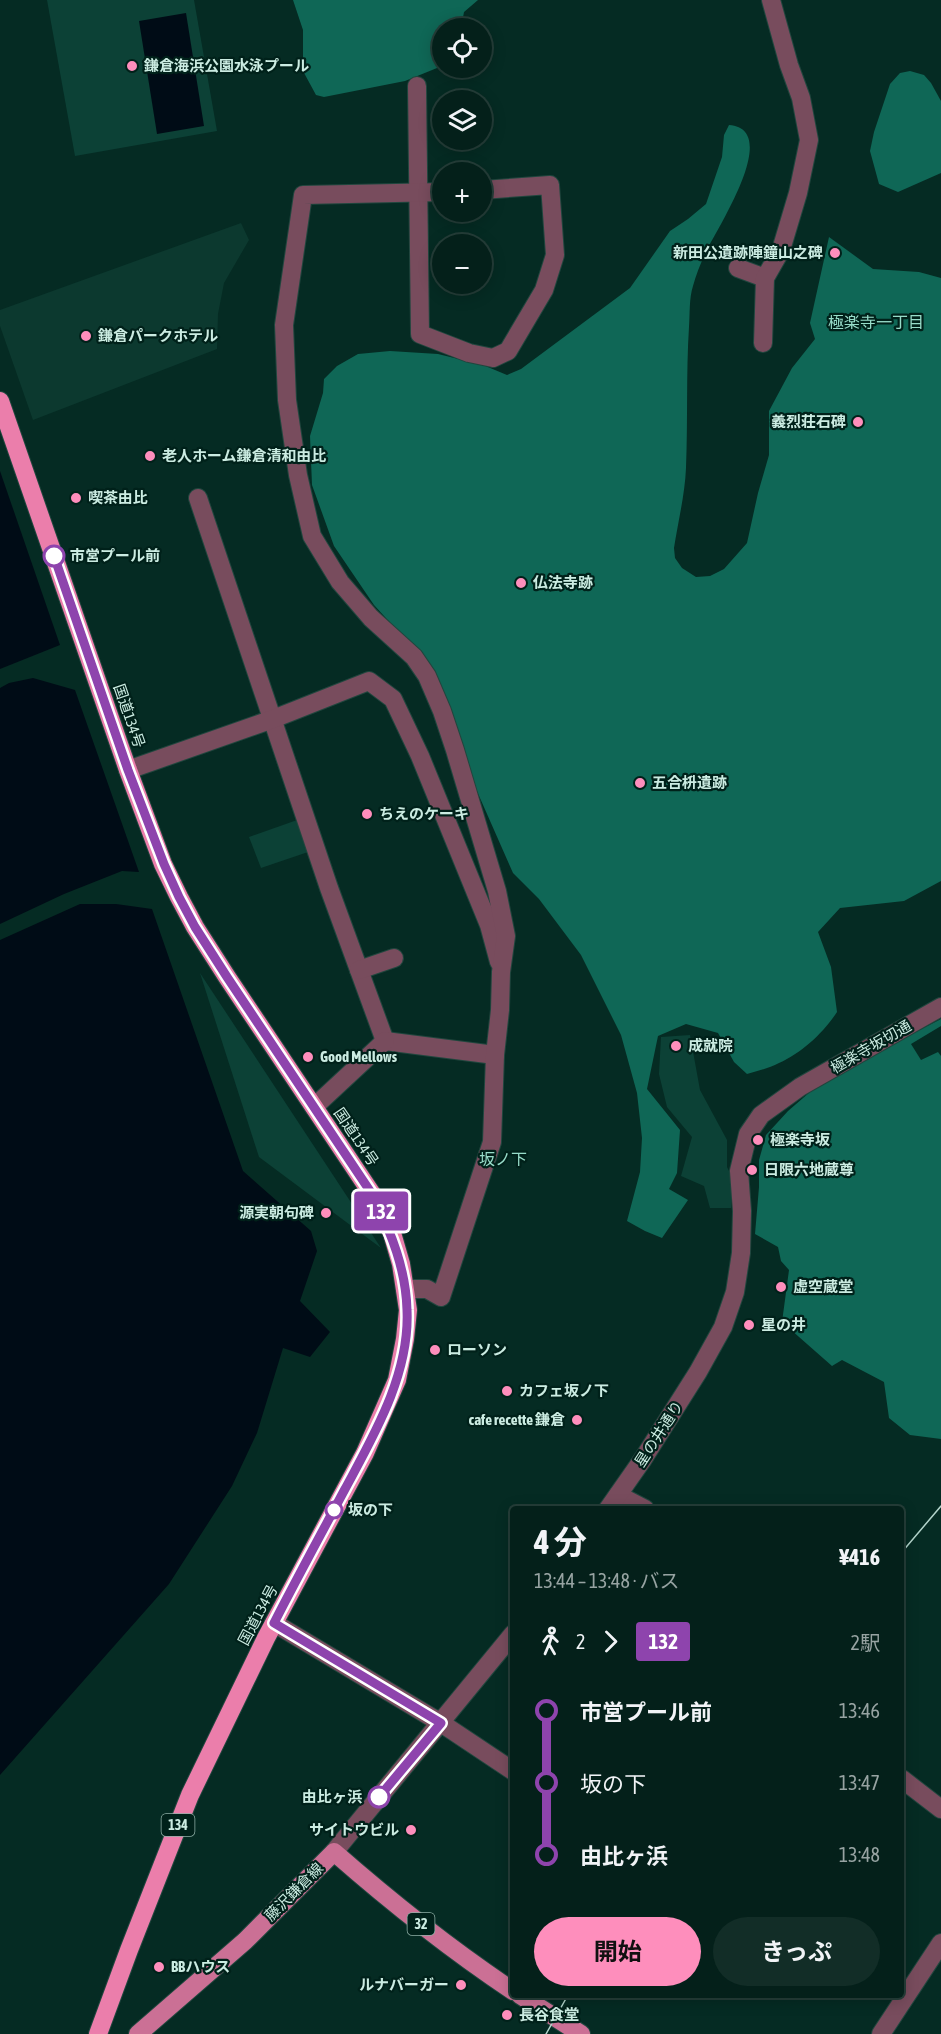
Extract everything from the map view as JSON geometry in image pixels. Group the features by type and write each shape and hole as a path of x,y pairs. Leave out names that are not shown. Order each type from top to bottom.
{"highway":[{"name":"国道134号","path":"0,401 128,770 164,864 187,913 227,977 374,1197 392,1233 401,1264 408,1310 397,1380 364,1453 274,1623 190,1796 98,2034"}],"main road":[{"name":"藤沢鎌倉線","path":"138,2034 245,1941 334,1852 377,1890 465,1959 510,1989"},
{"path":"525,1998 581,2034"}],"street":[{"path":"763,343 765,278 781,250 798,193 809,140 801,98 789,65 771,0"},
{"path":"417,86 420,334 469,353 493,358 508,351 544,290 555,255 550,185 492,189"},
{"path":"405,1289 427,1289 441,1297 492,1142 495,1055 506,936 497,891 442,711 427,676 414,657 371,618 340,582 312,536 298,475 288,400 284,325 303,195 432,192"},
{"path":"738,268 765,278"},
{"path":"198,498 385,1041"},
{"path":"128,770 273,719 369,681 393,699 420,756 489,925 501,972"},
{"path":"359,970 394,958"},
{"name":"極楽寺坂切通","path":"706,1357 723,1327 735,1292 741,1253 742,1211 739,1171 748,1134 761,1115 800,1087 941,1007"},
{"path":"385,1041 495,1055"},
{"path":"314,1107 385,1041"},
{"name":"星の井通り","path":"613,1502 706,1357"},
{"path":"613,1502 631,1506"},
{"path":"274,1623 441,1723 510,1769"},
{"path":"334,1852 510,1638"},
{"path":"904,1781 941,1809"},
{"path":"881,2034 941,1943"}],"shaded area":[{"name":"鎌倉海浜公園水泳プール","path":"47,0 194,0 217,131 75,156"},
{"path":"293,0 478,0 464,12 463,18 432,18 432,70 405,81 324,97 316,95 303,71 303,30"},
{"path":"186,13 204,126 157,134 139,21"},
{"path":"910,71 924,75 941,101 941,173 898,192 879,184 870,151 890,84 900,73"},
{"path":"729,125 744,131 750,143 748,161 742,182 702,260 692,291 688,345 686,468 674,548 675,558 682,568 696,577 710,576 724,569 747,543 769,455 769,411 792,368 815,339 810,323 829,237 873,269 919,272 941,278 941,881 904,901 840,908 818,932 831,967 837,1012 812,1041 788,1059 747,1074 734,1062 718,1033 686,1024 658,1036 647,1089 680,1130 677,1173 669,1189 688,1200 662,1238 627,1221 640,1172 642,1138 637,1093 621,1035 581,955 539,899 513,873 476,789 453,723 425,661 374,605 334,546 312,485 310,436 323,393 324,379 337,366 358,354 390,351 438,354 483,365 507,375 521,369 630,288 670,231 706,204 722,157 724,135"},
{"path":"241,223 249,240 224,283 218,314 217,349 33,420 0,326 0,310"},
{"path":"0,471 60,645 0,669"},
{"path":"33,678 75,690 139,872 122,871 64,894 0,924 0,688 9,683"},
{"path":"300,819 311,851 261,868 249,837"},
{"path":"80,904 116,904 152,909 243,1171 311,1231 317,1251 300,1301 330,1332 310,1357 283,1348 257,1433 232,1486 169,1584 0,1775 0,940"},
{"path":"200,973 381,1248 259,1157"},
{"path":"941,1019 941,1026 911,1044 921,1060 938,1052 941,1056 941,1439 910,1435 889,1418 884,1382 842,1360 832,1366 782,1322 789,1270 781,1261 778,1247 755,1234 759,1160 766,1135 788,1111 825,1079"},
{"path":"690,1035 700,1090 727,1140 727,1167 731,1175 731,1208 710,1208 704,1186 681,1176 692,1137 667,1107 659,1074 661,1037"}],"tram line":[{"path":"904,1550 941,1506"},
{"path":"546,2034 566,1998"}],"bus line":[{"name":"132","path":"54,556 128,770 179,897 227,977 374,1197 392,1233 401,1264 408,1310 397,1380 364,1453 274,1623 441,1723 379,1797"}],"place":[{"name":"鎌倉海浜公園水泳プール","path":"132,66"},
{"name":"新田公遺跡陣鐘山之碑","path":"835,253"},
{"name":"鎌倉パークホテル","path":"86,336"},
{"name":"義烈荘石碑","path":"858,422"},
{"name":"老人ホーム鎌倉清和由比","path":"150,456"},
{"name":"喫茶由比","path":"76,498"},
{"name":"市営プール前","path":"54,556"},
{"name":"仏法寺跡","path":"521,583"},
{"name":"五合枡遺跡","path":"640,783"},
{"name":"ちえのケーキ","path":"367,814"},
{"name":"成就院","path":"676,1046"},
{"name":"Good Mellows","path":"308,1057"},
{"name":"極楽寺坂","path":"758,1140"},
{"name":"日限六地蔵尊","path":"752,1170"},
{"name":"源実朝句碑","path":"326,1213"},
{"name":"虚空蔵堂","path":"781,1287"},
{"name":"星の井","path":"749,1325"},
{"name":"ローソン","path":"435,1350"},
{"name":"カフェ坂ノ下","path":"507,1391"},
{"name":"cafe recette 鎌倉","path":"577,1420"},
{"name":"坂の下","path":"334,1510"},
{"name":"由比ヶ浜","path":"379,1797"},
{"name":"サイトウビル","path":"411,1830"},
{"name":"BBハウス","path":"159,1967"},
{"name":"ルナバーガー","path":"461,1985"},
{"name":"長谷食堂","path":"507,2015"}],"district":[{"name":"極楽寺一丁目","path":"876,322"},
{"name":"坂ノ下","path":"503,1159"}]}
